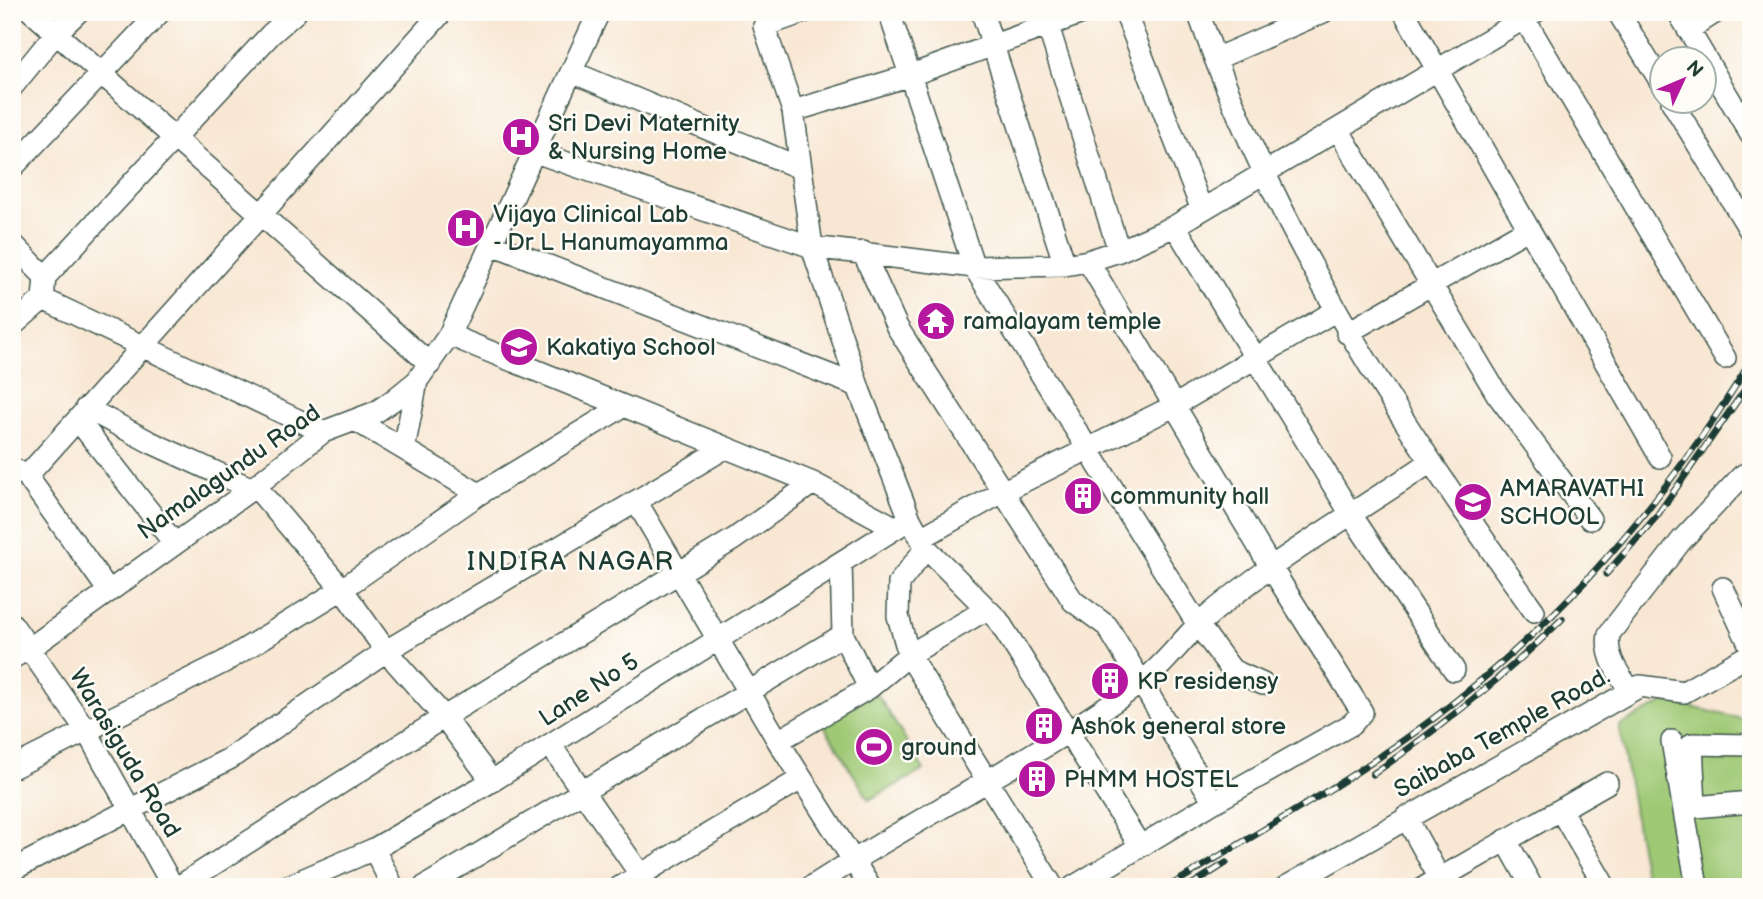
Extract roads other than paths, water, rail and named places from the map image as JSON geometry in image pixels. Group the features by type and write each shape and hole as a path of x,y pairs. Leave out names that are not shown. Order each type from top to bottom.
{"street":[{"path":"32,12 260,217 430,364"},
{"path":"12,87 55,33 78,12"},
{"path":"12,168 160,12"},
{"path":"12,326 43,299 45,277 271,34 296,12"},
{"path":"108,590 20,472 82,414 144,349 442,12"},
{"name":"Namalagundu Road","path":"21,653 253,488 323,432 376,412 417,381 449,335 599,12"},
{"path":"804,12 764,26 793,111 812,247 903,523"},
{"path":"889,12 974,267 1091,450 1198,625 1232,670 1264,684"},
{"path":"982,12 1065,265"},
{"path":"1125,12 1202,210"},
{"path":"1199,12 1215,59 1263,174 1347,333 1429,463 1534,611"},
{"path":"1215,59 1323,12"},
{"path":"1404,12 1660,457"},
{"path":"1618,12 1648,62"},
{"path":"1716,12 1683,21 1750,132"},
{"path":"793,111 911,75 1081,13"},
{"path":"535,152 812,247 974,267 1065,265 1119,251 1174,226 1339,131 1436,69 1530,15 1725,358"},
{"path":"1048,26 1119,251"},
{"path":"572,72 800,168"},
{"path":"1681,116 1751,232"},
{"path":"1339,131 1497,394 1590,519"},
{"path":"1174,226 1352,516 1454,670"},
{"path":"1347,333 1527,230"},
{"path":"492,244 858,386"},
{"path":"13,245 45,277"},
{"path":"863,252 897,327 1073,601 1107,626 1214,802"},
{"path":"1073,887 1214,802 1352,724 1362,712 1272,569 1088,261"},
{"path":"43,299 323,432"},
{"path":"1053,887 909,655 898,616 899,583 924,543 1004,491 1091,450 1174,406 1335,311"},
{"path":"449,335 813,483 903,523 998,620 1140,846"},
{"path":"404,449 417,381"},
{"path":"12,768 223,662 342,589 479,494 622,407"},
{"path":"82,414 261,493 342,589 386,651 444,717 492,781"},
{"path":"82,414 174,543"},
{"path":"355,419 479,494"},
{"path":"12,870 229,759 386,651 724,448"},
{"path":"811,887 1068,731 1140,683 1172,656 1198,625 1272,569 1429,463"},
{"path":"1631,691 1606,648 1609,634 1681,541 1748,479"},
{"path":"170,886 734,539 813,483"},
{"path":"636,501 778,741 870,887"},
{"name":"Lane No 5","path":"286,887 374,849 492,781 903,523"},
{"path":"841,562 843,635 869,688"},
{"path":"1723,589 1751,648"},
{"path":"778,741 869,688 909,655 987,609"},
{"name":"Warasiguda Road","path":"12,624 21,653 86,730 170,886"},
{"path":"424,887 843,635"},
{"name":"Saibaba Temple Road.","path":"1286,887 1640,686 1684,692 1751,654"},
{"path":"1672,741 1689,802 1695,807 1751,802"},
{"path":"1697,887 1689,802 1692,744 1751,745"},
{"path":"551,746 644,881"},
{"path":"620,887 644,881 802,779"},
{"path":"1406,817 1442,881 1506,840 1606,783"},
{"path":"1561,811 1605,887"},
{"path":"1506,840 1532,887"},
{"path":"374,849 393,887"}],"railway":[{"path":"1168,887 1316,798 1388,751 1500,664 1581,585 1655,500 1689,455 1751,361"},
{"path":"1606,574 1656,517 1751,381"},
{"path":"1373,774 1471,701 1562,619"},
{"path":"1188,887 1226,863"}],"place":[{"name":"Sri Devi Maternity & Nursing Home","path":"521,137"},
{"name":"Vijaya Clinical Lab - Dr L Hanumayamma","path":"466,228"},
{"name":"ramalayam temple","path":"936,321"},
{"name":"Kakatiya School","path":"519,347"},
{"name":"community hall","path":"1083,496"},
{"name":"AMARAVATHI SCHOOL","path":"1473,502"},
{"name":"KP residensy","path":"1110,681"},
{"name":"Ashok general store","path":"1044,726"},
{"name":"ground","path":"874,747"},
{"name":"PHMM HOSTEL","path":"1037,779"}],"district":[{"name":"INDIRA NAGAR","path":"571,562"}]}
